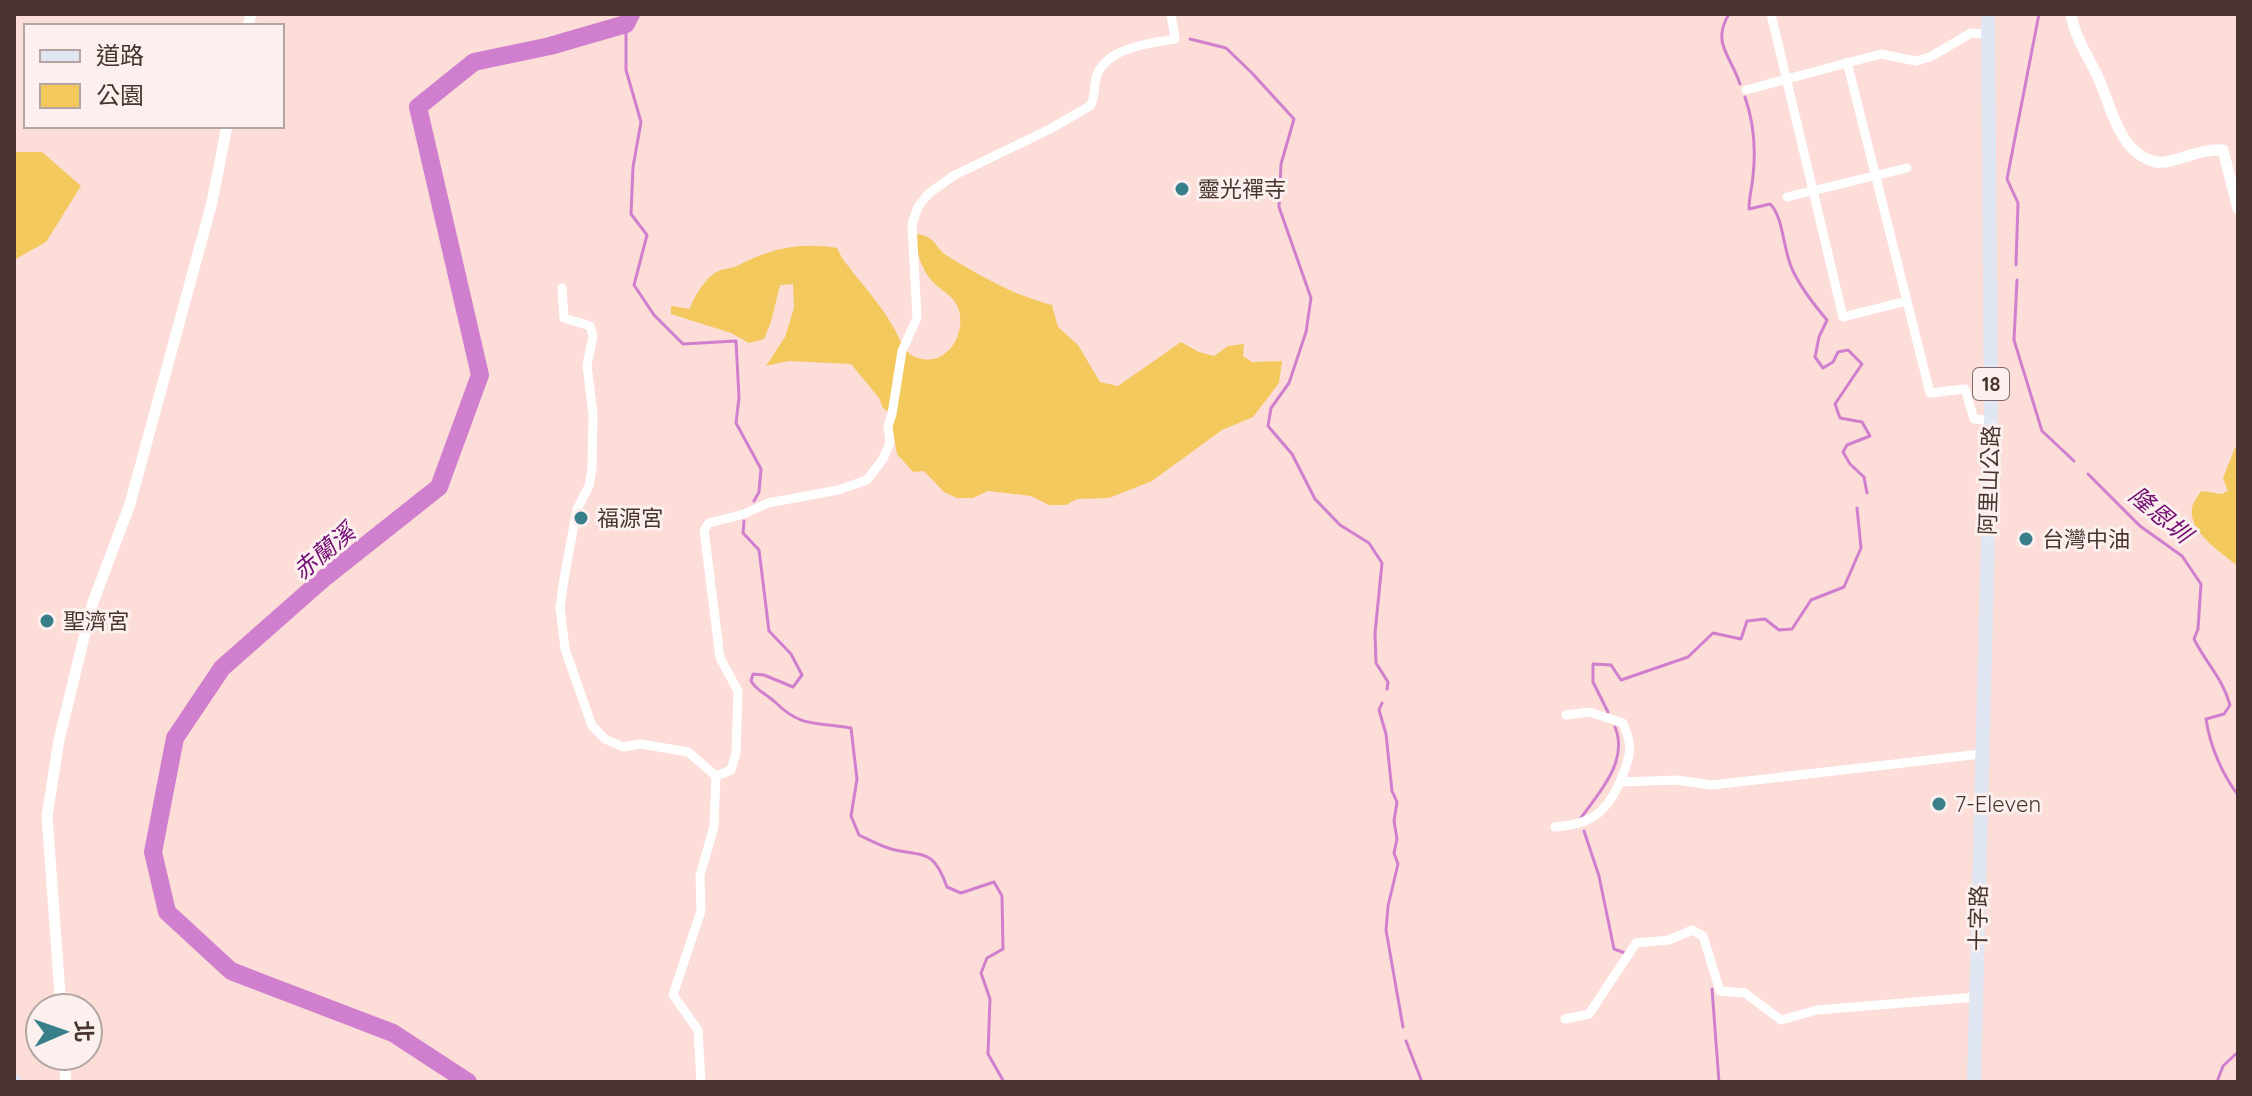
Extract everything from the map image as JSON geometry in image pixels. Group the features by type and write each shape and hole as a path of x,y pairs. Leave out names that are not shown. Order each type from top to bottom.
{"main road":[{"name":"阿里山公路","path":"1981,754 1991,420 1988,14"},
{"name":"十字路","path":"1974,1082 1981,754"}],"street":[{"path":"716,776 731,770 736,753 738,691 720,658 704,530 709,523 744,514 768,503 838,490 867,480 890,443 888,426 902,351 917,318 912,224 918,207 928,194 953,176 1090,106 1094,100 1097,76 1104,62 1141,44 1175,39 1171,14"},
{"path":"1771,14 1843,317 1907,301"},
{"path":"2071,14 2078,41 2098,77 2116,125 2130,145 2159,163 2197,151 2223,150 2238,209"},
{"path":"1746,90 1881,54 1916,61 1930,57 1971,33 1988,34"},
{"path":"1847,62 1930,393 1965,389 1974,419 1991,420"},
{"path":"60,992 47,816 59,740 92,605 130,504 201,246 227,128"},
{"path":"1787,197 1907,168"},
{"path":"562,288 564,318 590,326 593,336 587,365 593,414 592,469 589,486 577,509 565,573 560,607 565,649 592,726 605,739 623,747 641,744 688,752 716,776"},
{"path":"1555,827 1579,825 1610,805 1630,756 1630,740 1623,723 1589,712 1566,715"},
{"path":"1620,782 1677,780 1712,785 1981,754"},
{"path":"701,1082 698,1030 673,995 701,911 700,875 714,827 716,776"},
{"path":"1565,1019 1589,1014 1636,943 1669,940 1692,930 1703,936 1720,991 1745,993 1781,1020 1817,1010 1976,997"}],"green space":[{"path":"14,152 42,152 81,186 46,242 14,260"},
{"path":"914,233 928,237 944,253 986,278 1052,305 1058,327 1078,345 1100,382 1118,386 1181,342 1214,356 1228,346 1244,344 1243,356 1252,362 1282,361 1279,383 1253,417 1222,430 1152,481 1109,498 1077,499 1066,505 1049,505 1031,496 988,491 973,498 957,498 944,492 924,471 913,472 897,454 889,412 851,364 788,361 766,366 785,337 794,308 793,284 780,285 764,339 749,343 731,333 671,314 671,306 690,309 703,284 721,270 786,248 837,248 908,352 915,357 936,358 951,348 956,339 959,310 952,298 926,273"},
{"path":"2238,446 2238,566 2201,533 2192,517 2192,508 2201,491 2222,494 2228,491 2223,478"}],"waterway":[{"name":"赤蘭溪","path":"468,1082 393,1033 231,971 167,912 153,852 175,738 222,668 323,579 439,487 480,375 418,107 474,62 550,46 626,24 631,14"},
{"path":"1729,14 1724,24 1722,42 1740,84"},
{"name":"隆恩圳","path":"2016,265 2018,203 2007,179 2039,14"},
{"path":"626,24 626,70 641,122 633,167 631,214 647,235 634,285 654,315 683,344 736,341 739,398 736,423 761,469 759,492 754,501"},
{"path":"1190,39 1226,48 1294,119 1281,164 1279,207 1311,298 1306,332 1289,383 1271,408 1268,426 1292,454 1315,499 1340,525 1369,543 1382,563 1375,633 1376,663 1388,682 1387,689"},
{"path":"1745,97 1754,146 1749,209 1770,204 1775,210 1793,271 1808,297 1827,320 1815,357 1823,368 1833,362 1838,352 1848,350 1862,364 1835,404 1840,418 1862,422 1870,436 1847,445 1843,452 1864,477 1867,493"},
{"name":"隆恩圳","path":"2017,280 2014,340 2042,431 2074,461"},
{"name":"隆恩圳","path":"2088,474 2140,526 2182,556 2201,584 2198,629 2194,639 2223,687 2230,705 2224,714 2206,719 2218,759 2238,795"},
{"path":"1608,712 1593,682 1593,664 1611,665 1621,680 1688,657 1713,633 1741,639 1747,621 1765,619 1779,630 1792,629 1811,600 1844,587 1861,548 1857,508"},
{"path":"744,521 743,533 759,550 769,631 791,654 802,675 793,687 764,675 753,674 751,681 784,710 801,720 851,728 857,779 851,816 859,835 890,849 928,857 938,867 947,887 961,893 994,882 1002,896 1003,949 987,958 981,973 990,999 988,1054 1004,1082"},
{"path":"1382,703 1379,710 1386,734 1392,791 1397,802 1394,853 1398,864 1386,930 1403,1027"},
{"path":"1580,819 1615,764 1618,752 1615,727"},
{"path":"1584,831 1599,876 1614,949 1625,953"},
{"path":"1712,989 1719,1082"},
{"path":"1406,1041 1422,1082"},
{"name":"隆恩圳","path":"2217,1082 2223,1066 2238,1052"}],"place":[{"name":"靈光禪寺","path":"1182,189"},
{"name":"福源宮","path":"581,518"},
{"name":"台灣中油","path":"2026,539"},
{"name":"聖濟宮","path":"47,621"},
{"name":"7-Eleven","path":"1939,804"}]}
